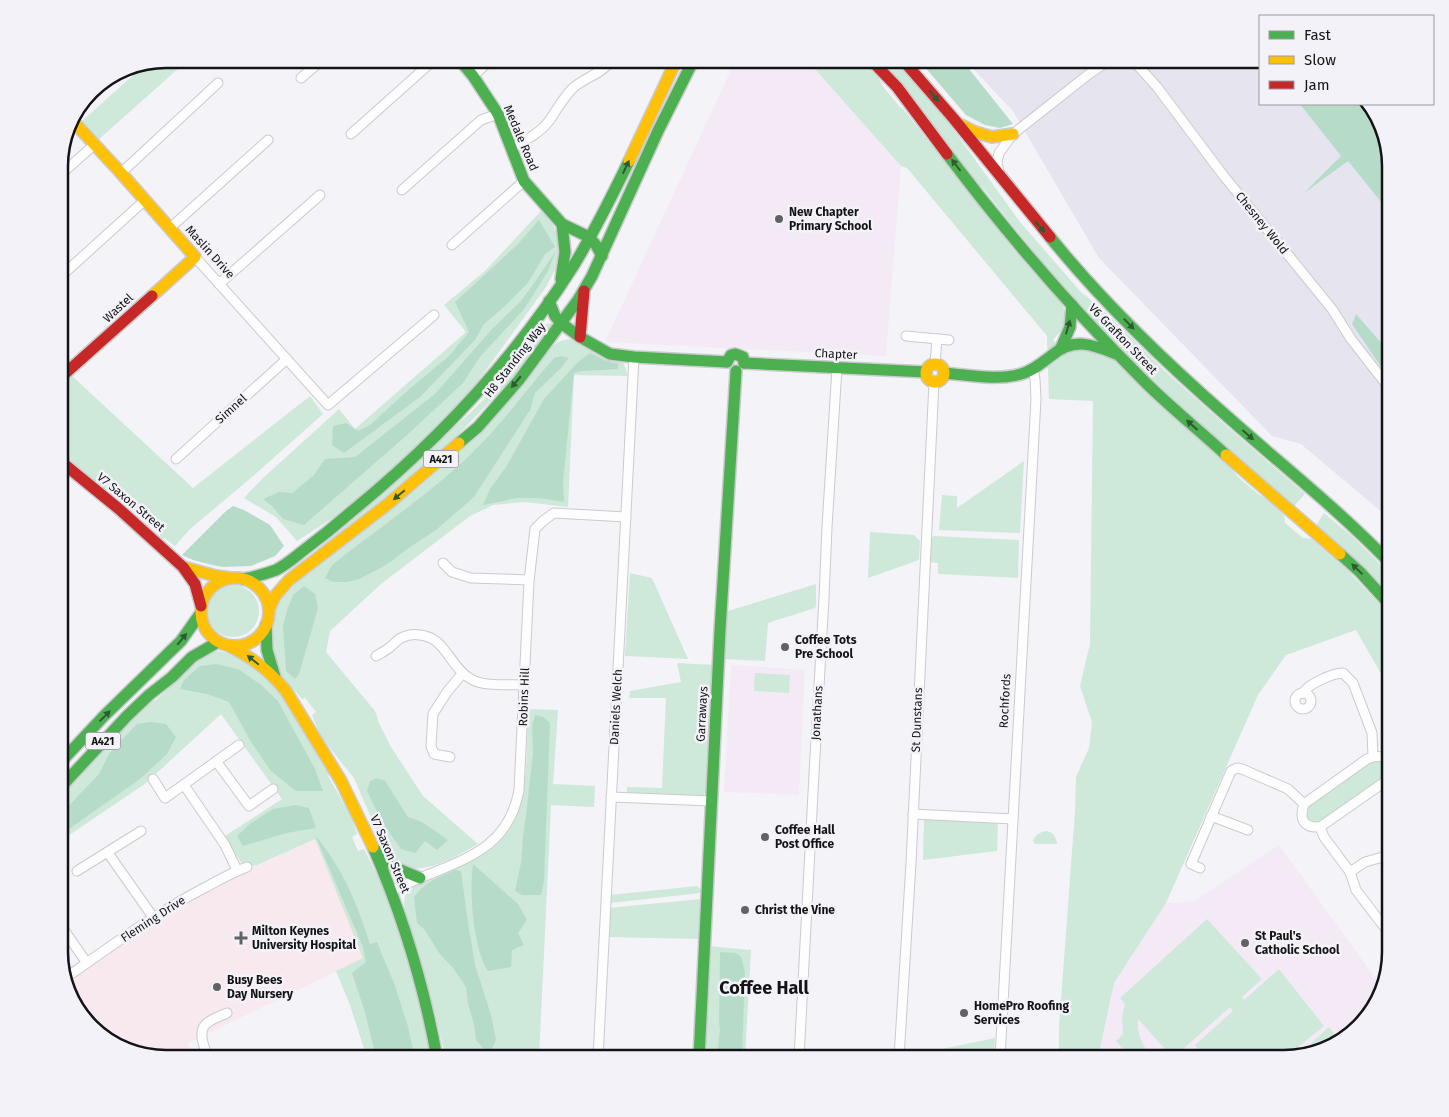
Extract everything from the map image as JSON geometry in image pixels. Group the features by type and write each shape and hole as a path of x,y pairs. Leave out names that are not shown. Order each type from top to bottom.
{"main road":[{"name":"Medale Road","path":"466,68 498,114 524,181 562,224 593,241"},
{"name":"H8 Standing Way","path":"237,578 260,576 284,565 378,492 442,431 504,363 558,288 570,263 593,241 612,196 673,68"},
{"name":"H8 Standing Way","path":"269,609 275,596 289,580 388,504 478,427 518,380 558,320 582,298 658,131 690,68"},
{"name":"V6 Grafton Street","path":"879,68 897,87 985,204 1072,305 1119,355 1191,425 1296,513 1360,572 1382,596"},
{"name":"V6 Grafton Street","path":"910,68 1065,256 1159,355 1329,505 1382,555"},
{"path":"957,123 975,132 992,137 1013,134"},
{"name":"Maslin Drive","path":"76,125 195,257"},
{"path":"562,224 570,263"},
{"path":"602,256 593,241 605,238 616,225"},
{"name":"Wastel","path":"68,371 195,257"},
{"path":"580,337 582,298"},
{"path":"549,301 558,320 580,337 610,354 634,357"},
{"path":"1061,348 1070,327 1072,305"},
{"path":"526,333 558,320"},
{"path":"944,373 1007,377 1021,375 1032,370 1061,348 1074,344 1086,344 1119,355"},
{"name":"Chapter","path":"634,357 727,362 730,356 735,354 743,357 740,367 930,368"},
{"name":"Garraways","path":"699,1050 712,801 740,367"},
{"path":"930,368 942,368 944,373 942,378 934,382 927,378 930,368"},
{"name":"V7 Saxon Street","path":"68,468 160,545 182,566 194,584 201,610"},
{"name":"V7 Saxon Street","path":"182,566 216,576 237,578"},
{"path":"237,578 253,583 261,590 269,609"},
{"name":"A421","path":"68,753 182,641 201,610 208,590 223,580 237,578"},
{"name":"A421","path":"68,779 127,716 192,657 224,644 238,646 247,644 255,639 266,625 269,609"},
{"path":"201,610 206,630 211,637 224,644"},
{"name":"V7 Saxon Street","path":"266,625 267,650 275,678"},
{"name":"V7 Saxon Street","path":"224,644 247,655 275,678 298,709 352,801 391,891 418,972 436,1050"},
{"path":"373,848 396,868 420,878"}],"street":[{"path":"301,78 313,68"},
{"path":"351,134 425,68"},
{"path":"473,76 482,68"},
{"path":"511,148 535,134 548,123 572,88 596,75 604,68"},
{"path":"1001,178 997,162 999,153 1013,134 1098,68"},
{"name":"Chesney Wold","path":"1140,68 1157,87 1223,175 1332,309 1351,339 1382,379"},
{"path":"121,173 218,83"},
{"path":"402,190 481,120 498,114"},
{"path":"170,228 268,140"},
{"path":"68,168 94,145"},
{"path":"452,245 524,181"},
{"path":"219,284 320,195"},
{"path":"68,270 144,200"},
{"name":"Maslin Drive","path":"195,257 328,404 434,315"},
{"path":"906,336 948,340"},
{"path":"930,368 937,339"},
{"name":"Daniels Welch","path":"598,1050 634,357"},
{"name":"Simnel","path":"176,459 287,359"},
{"name":"Jonathans","path":"799,1050 837,368"},
{"name":"Rochfords","path":"1000,1050 1036,399 1035,378 1032,370"},
{"name":"St Dunstans","path":"899,1050 934,382"},
{"name":"Robins Hill","path":"391,891 471,856 490,844 501,832 515,809 519,790 530,580 535,530 554,512 626,517"},
{"path":"442,563 452,572 471,578 530,580"},
{"path":"446,580 452,572"},
{"path":"376,656 401,638 413,634 425,635 437,641 462,674 472,681 524,685"},
{"path":"1303,693 1306,687 1337,673 1343,673 1353,683 1372,733 1373,756"},
{"path":"450,757 434,754 431,746 433,714 447,692 462,674"},
{"path":"153,779 165,798 239,745"},
{"path":"1382,757 1373,756 1367,759 1304,804 1303,821 1309,826 1320,827 1382,784"},
{"path":"216,761 249,806 273,789"},
{"path":"1200,868 1191,864 1229,773 1237,768 1288,789 1304,804"},
{"path":"184,785 225,845 237,870"},
{"path":"611,797 712,801"},
{"path":"913,814 1013,819"},
{"path":"1211,816 1248,830"},
{"path":"1320,827 1324,837 1350,872 1356,890 1382,924"},
{"path":"77,871 140,831"},
{"path":"108,852 153,917"},
{"path":"1350,872 1365,862 1382,857"},
{"name":"Fleming Drive","path":"70,975 153,917 186,897 237,870 247,867"},
{"path":"68,935 87,963"},
{"path":"205,1050 203,1030 205,1024 227,1013"}],"shaded area":[{"name":"New Chapter Primary School","path":"732,68 814,68 901,166 886,356 605,342"},
{"path":"972,68 1259,68 1259,105 1306,105 1343,155 1382,197 1382,512 1301,444 1272,436 1099,258 1013,111"},
{"path":"731,665 805,670 799,795 724,792"},
{"name":"Milton Keynes University Hospital","path":"315,839 364,958 188,1043 190,1050 153,1049 128,1042 96,1021 84,1006 72,979 154,918 196,894"},
{"name":"St Paul's Catholic School","path":"1279,845 1377,980 1365,1006 1353,1021 1332,1036 1321,1042 1296,1049 1100,1050 1114,983 1166,903 1195,901"}],"green space":[{"path":"153,68 179,68 98,140 82,121 137,72"},
{"path":"814,68 872,68 875,71 884,88 904,110 1015,251 1062,303 1066,315 1065,326 1053,340 1061,351 1079,346 1105,355 1117,362 1172,416 1227,463 1238,477 1258,494 1270,501 1284,515 1285,523 1303,538 1312,539 1346,569 1382,607 1382,676 1356,630 1286,655 1258,695 1166,903 1114,983 1100,1050 1059,1050 1076,777 1089,748 1092,722 1080,686 1090,644 1093,401 1049,399 1047,336 907,168 901,166"},
{"path":"885,68 902,68 945,118 1020,222 1080,291 1102,309 1167,373 1305,494 1293,507 1158,389 1062,288 984,189 965,171"},
{"path":"926,68 968,68 1013,124 1000,128 985,125 966,115"},
{"path":"1301,105 1360,105 1371,122 1380,147 1382,203 1348,161 1304,193 1341,156"},
{"path":"541,211 552,223 560,242 561,259 546,287 468,395 389,473 339,514 297,541 276,517 244,498 262,479 339,409 355,429 466,332 444,305 485,271"},
{"path":"539,220 555,247 545,254 528,283 484,324 475,340 420,397 344,453 332,445 333,426 346,423 358,431 370,425 449,356 469,332 455,302 517,245"},
{"path":"556,251 548,271 525,308 480,357 463,383 304,525 283,519 263,499 279,492 292,493 313,476 325,459 355,457 435,394 492,329 520,302"},
{"path":"1356,314 1382,344 1382,368 1352,324"},
{"path":"552,323 553,325 507,384 452,441 395,490 314,552 470,413 484,399 543,325"},
{"path":"568,339 624,364 628,376 574,375 568,507 525,502 493,505 470,516 381,584 330,631 326,652 375,711 391,747 423,796 478,844 455,857 430,866 418,868 406,866 395,861 385,850 354,778 321,737 312,715 316,712 305,698 302,699 280,674 272,649 272,617 276,605 297,582 390,507 555,344"},
{"path":"590,353 618,364 618,369 574,373 563,482 564,502 539,498 517,498 483,505 490,489 506,467 544,399 578,362"},
{"path":"561,356 569,358 535,393 530,410 474,497 436,530 375,571 359,579 347,582 334,582 325,578 332,565 421,497 472,453 504,419 554,358"},
{"path":"72,376 193,488 310,396 323,414 189,530 175,546 163,539 154,527 133,508 117,499 68,459 68,379"},
{"path":"1024,461 1020,533 939,530 942,495 957,496 957,508"},
{"path":"233,506 270,525 284,546 275,556 251,566 223,567 193,560 182,555 226,511"},
{"path":"1324,513 1353,537 1382,566 1382,592 1316,526"},
{"path":"870,532 914,535 920,541 919,560 868,578"},
{"path":"934,536 1019,540 1018,578 938,574 938,563 928,562 930,539"},
{"path":"630,573 652,578 688,659 625,656"},
{"path":"816,584 815,608 768,623 765,661 723,659 725,616 728,611"},
{"path":"228,585 238,585 248,589 255,596 259,611 255,626 248,633 238,637 228,637 218,633 211,626 207,616 207,606 211,596 218,589"},
{"path":"304,586 315,594 318,608 299,674 295,679 286,671 283,626 293,595"},
{"path":"219,651 238,657 255,668 271,683 298,719 331,774 328,776 344,804 347,803 357,834 352,837 358,851 364,849 386,893 401,933 430,1050 364,1050 350,1005 336,971 363,958 315,839 255,866 241,862 232,849 225,836 282,799 221,714 146,783 68,836 68,786 151,699 155,701 177,680 174,678 211,652"},
{"path":"677,663 713,665 706,792 703,796 627,794 627,787 662,788 666,698 629,698 630,691 681,682"},
{"path":"216,664 238,669 260,684 278,701 315,769 323,791 296,791 271,771 251,742 229,702 207,694 180,689 184,680 200,666"},
{"path":"755,673 790,675 789,693 754,691"},
{"path":"528,709 558,710 553,784 595,786 594,807 551,805 539,1050 444,1050 405,910 405,897 412,887 477,858 502,838 513,822 519,805 526,767"},
{"path":"535,715 543,717 550,723 544,881 541,895 522,895 515,891 521,863 533,753 532,726"},
{"path":"150,722 166,724 176,737 167,754 140,779 68,830 68,807 99,774 109,754 137,724"},
{"path":"1382,760 1382,778 1318,824 1311,823 1306,817 1307,806 1370,761"},
{"path":"377,778 385,781 408,817 422,822 448,840 437,850 425,841 415,853 401,849 382,822 367,791 370,781"},
{"path":"296,805 309,808 316,828 286,833 243,846 237,836 251,823 273,809"},
{"path":"924,817 998,821 997,851 923,860"},
{"path":"1045,831 1053,834 1057,844 1035,844 1033,841 1035,837"},
{"path":"315,835 334,861 348,887 370,944 377,942 395,986 413,1050 374,1050 365,1012 352,973 366,962 363,947"},
{"path":"473,864 518,904 527,920 518,933 524,945 512,950 511,967 488,971 483,961 473,919"},
{"path":"455,870 461,871 475,965 491,1015 496,1040 491,1050 485,1050 476,1040 466,987 454,969 439,953 425,930 417,923 414,897 428,884"},
{"path":"697,886 701,893 610,903 610,895"},
{"path":"701,899 698,939 608,937 609,908"},
{"path":"1207,919 1262,979 1242,997 1244,1000 1279,969 1324,1026 1296,1049 1200,1050 1195,1045 1233,1011 1230,1007 1182,1050 1166,1050 1138,1019 1138,1030 1147,1050 1124,1050 1116,1041 1123,1034 1122,1017 1125,1004 1120,998"},
{"path":"708,946 751,950 745,1050 702,1050"},
{"path":"720,952 736,953 741,957 745,972 742,1050 718,1050"},
{"path":"1329,1027 1335,1034 1321,1042 1308,1046"},
{"path":"995,1038 994,1050 938,1050"}],"traffic: fast":[{"path":"466,68 498,114 524,181 562,224 589,237 602,256"},
{"path":"459,443 478,427 519,380 578,300 592,276 658,131 690,68"},
{"path":"947,154 1041,271 1092,327 1154,391 1226,455"},
{"path":"243,579 280,568 322,536 414,457 473,398 526,334 551,300 589,240 629,161"},
{"path":"561,279 565,252 562,224"},
{"path":"1050,237 1113,309 1158,354 1331,507 1382,555"},
{"path":"549,301 555,316 561,323 580,337 610,354 727,362"},
{"path":"1061,348 1070,327 1072,305"},
{"path":"944,373 983,377 1012,376 1029,371 1059,350 1075,344 1091,345 1116,354"},
{"path":"727,362 731,355 735,354 743,357 744,363"},
{"path":"744,363 926,372"},
{"path":"699,1050 720,630 736,371"},
{"path":"1340,554 1382,596"},
{"path":"68,754 104,716 181,641 200,614"},
{"path":"266,625 267,650 275,677"},
{"path":"68,779 149,695 172,677 192,657 218,642"},
{"path":"373,847 403,924 426,1004 436,1050"},
{"path":"377,851 396,868 420,878"}],"traffic: slow":[{"path":"629,161 673,68"},
{"path":"76,125 195,257 152,296"},
{"path":"961,125 992,137 1013,134"},
{"path":"935,364 941,367 944,373 941,379 935,382 929,379 926,373 929,367 935,364"},
{"path":"269,609 275,596 289,580 388,504 459,443"},
{"path":"1226,455 1340,554"},
{"path":"183,567 231,578"},
{"path":"235,578 248,581 259,588 266,599 269,612 266,625 259,636 248,643 235,646 222,643 211,636 204,625 201,612 204,599 211,588 222,581 235,578"},
{"path":"229,646 260,666 286,691 341,781 373,847"}],"traffic: jam":[{"path":"879,68 897,87 947,154"},
{"path":"910,68 1050,237"},
{"path":"580,337 584,291"},
{"path":"68,371 152,296"},
{"path":"68,467 119,509 183,567 195,584 201,606"}],"place":[{"name":"New Chapter Primary School","path":"779,219"},
{"name":"Coffee Tots Pre School","path":"785,647"},
{"name":"Coffee Hall Post Office","path":"765,837"},
{"name":"Christ the Vine","path":"745,910"},
{"name":"Milton Keynes University Hospital","path":"241,938"},
{"name":"St Paul's Catholic School","path":"1245,943"},
{"name":"Busy Bees Day Nursery","path":"217,987"},
{"name":"HomePro Roofing Services","path":"964,1013"}],"district":[{"name":"Coffee Hall","path":"764,988"}]}
